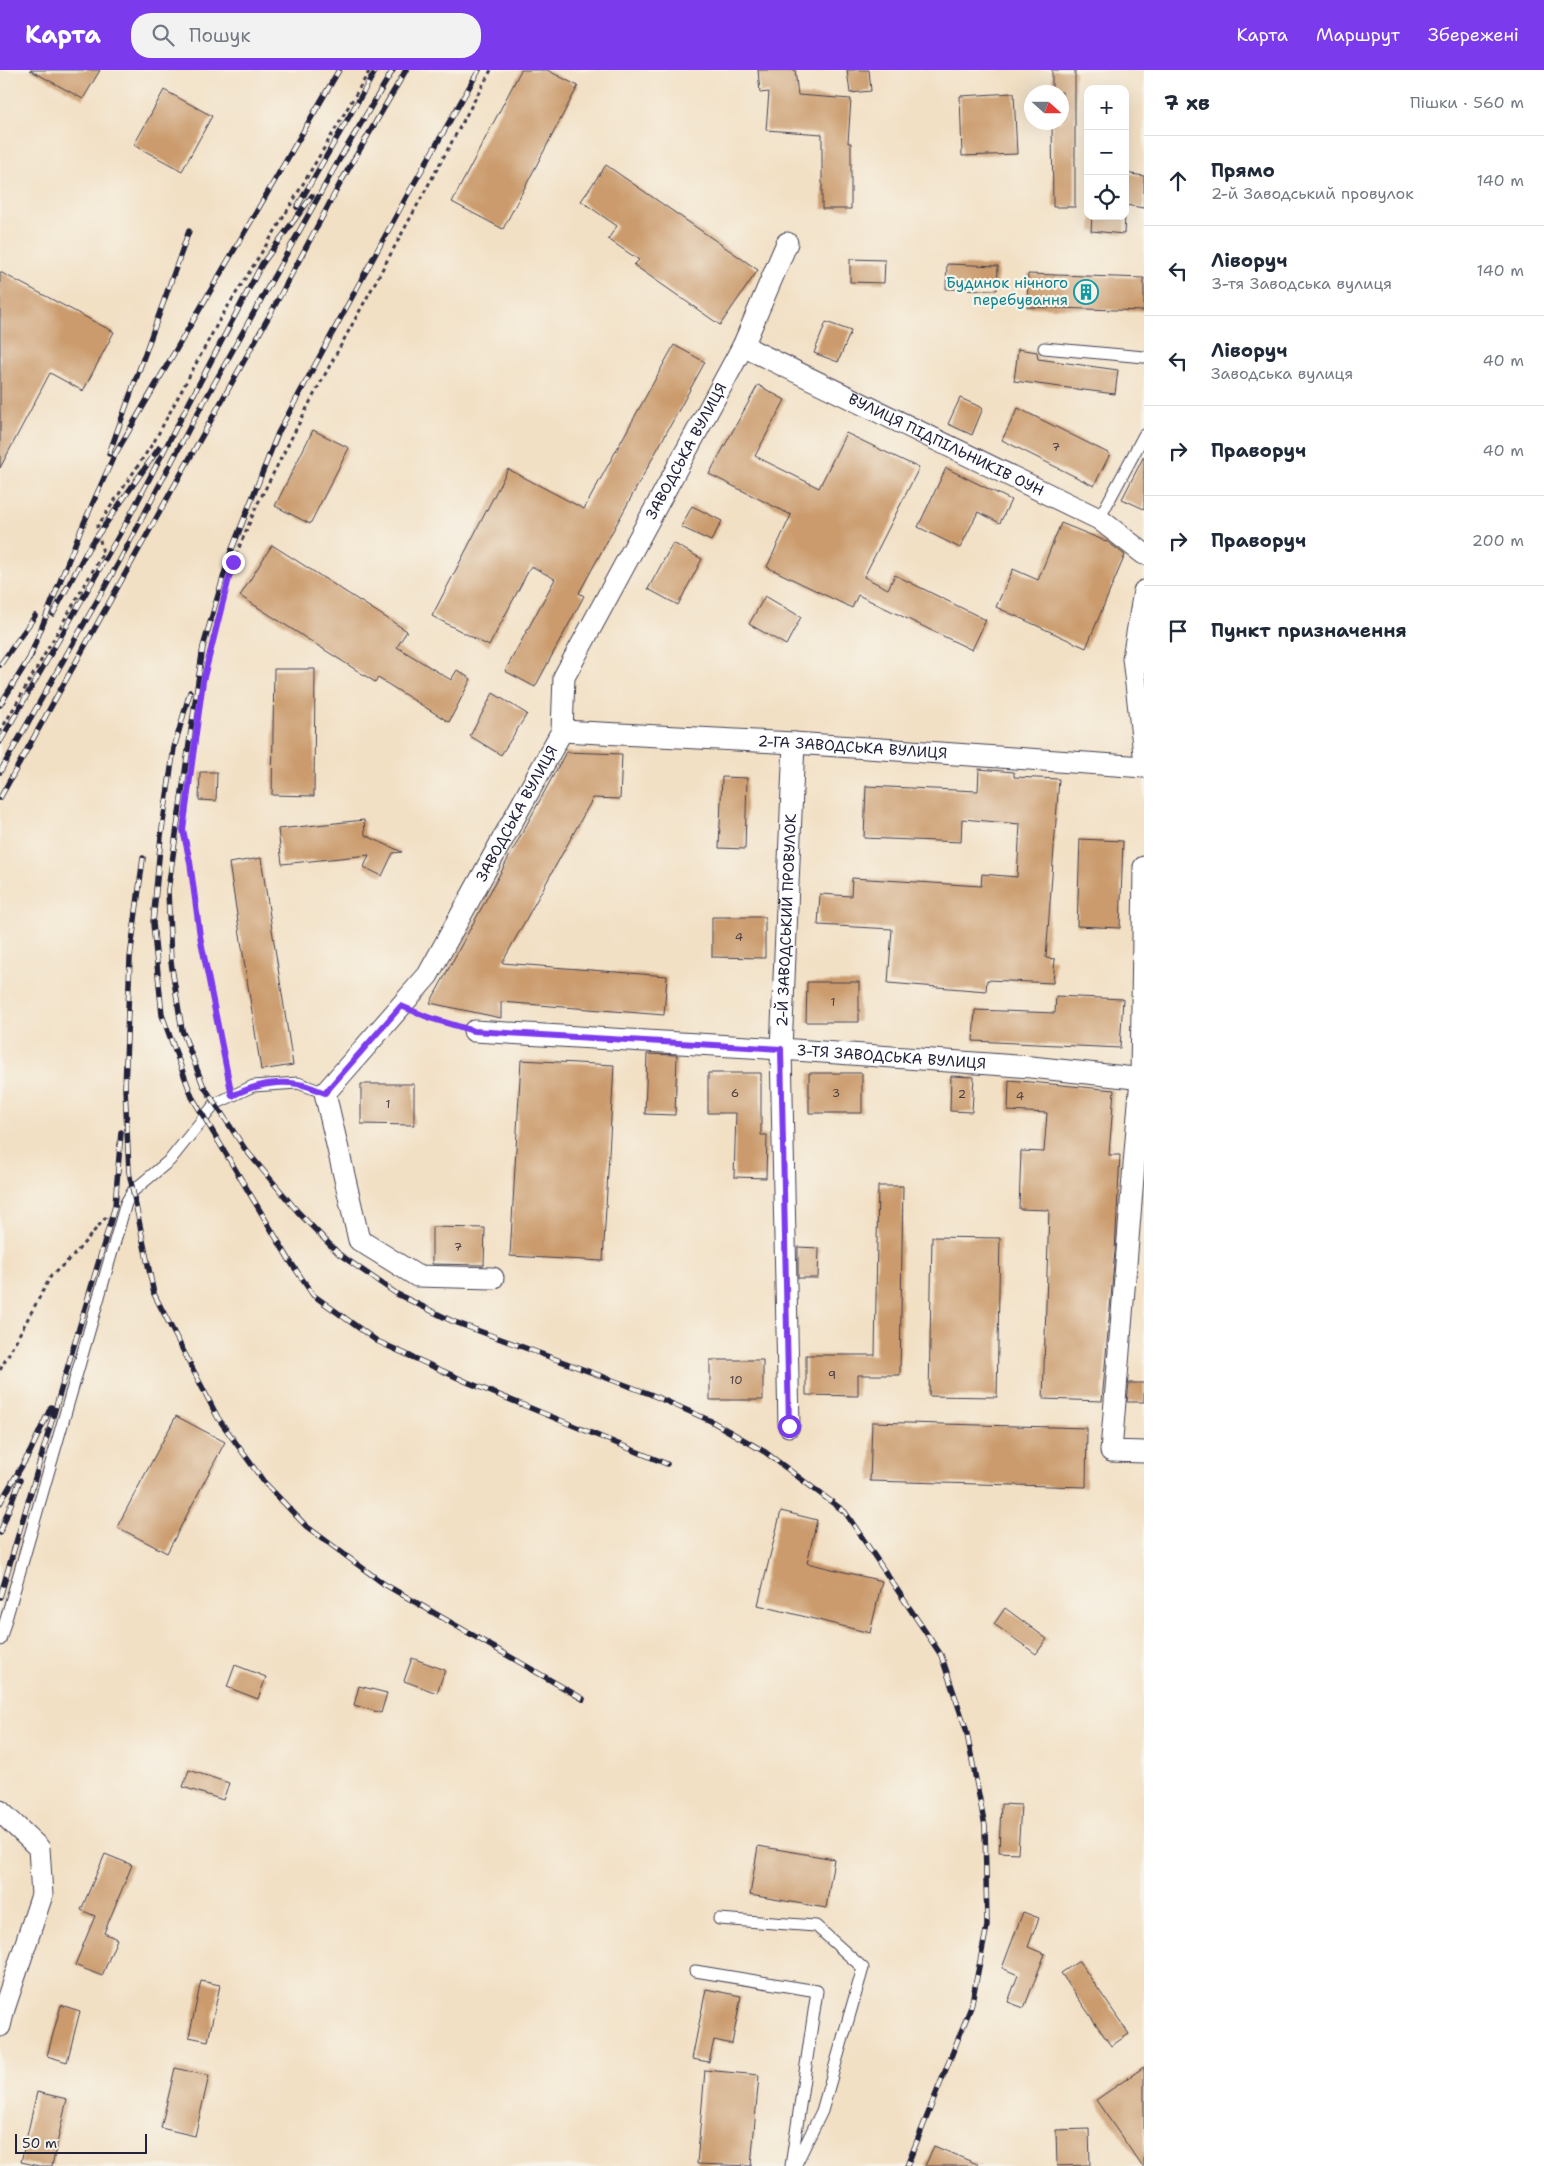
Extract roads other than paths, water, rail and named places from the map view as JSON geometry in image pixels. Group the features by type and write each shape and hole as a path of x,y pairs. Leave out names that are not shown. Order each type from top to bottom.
{"street":[{"name":"ЗАВОДСЬКА ВУЛИЦЯ","path":"325,1093 428,975 562,731 564,677 743,346 787,243"},
{"name":"ВУЛИЦЯ ПІДПІЛЬНИКІВ ОУН","path":"743,346 1099,520 1144,554"},
{"path":"1144,591 1132,658 1144,754"},
{"name":"2-ГА ЗАВОДСЬКА ВУЛИЦЯ","path":"562,731 794,743 1144,767"},
{"name":"2-Й ЗАВОДСЬКИЙ ПРОВУЛОК","path":"789,1426 781,1049 794,743"},
{"path":"1144,867 1142,1079 1110,1450 1144,1452"},
{"name":"3-ТЯ ЗАВОДСЬКА ВУЛИЦЯ","path":"474,1031 781,1049 1031,1067 1142,1079"},
{"path":"325,1093 359,1240 417,1276 493,1278"},
{"path":"0,1811 39,1848 42,1896 0,2026"}],"lane":[{"path":"1044,348 1144,357"},
{"path":"1099,520 1144,435"},
{"path":"0,1640 126,1203 133,1191 170,1160 215,1104 253,1086 273,1084 298,1084 325,1093"},
{"path":"719,1919 816,1926 863,1968 822,2110 796,2166"},
{"path":"695,1971 817,1991 791,2166"}],"railway":[{"path":"29,659 79,534 113,458 339,70"},
{"path":"297,207 376,70"},
{"path":"0,772 119,562 191,425 339,160 393,70"},
{"path":"0,798 273,309 342,180 406,70"},
{"path":"479,70 408,194 278,433 230,554 203,647 168,890 171,962 182,1030 203,1085 245,1149 298,1212 339,1254 397,1294 452,1321 650,1394 711,1421 765,1452 845,1512 941,1655 966,1729 985,1826 987,1926 971,2007 907,2166"},
{"path":"0,742 126,523 262,264 312,196"},
{"path":"109,454 189,231"},
{"path":"53,614 88,549 159,448"},
{"path":"0,665 35,616"},
{"path":"0,705 32,654"},
{"path":"190,692 174,748 161,836 153,923 162,1015 192,1097 290,1261 313,1295 377,1341 467,1382 667,1464"},
{"path":"143,858 130,958 125,1088 129,1172 154,1294 218,1418 264,1482 306,1526 384,1584 583,1699"},
{"path":"0,1597 115,1206 121,1132"},
{"path":"0,1503 30,1452 51,1407"},
{"path":"0,1533 20,1480"}],"place":[{"name":"Будинок нічного перебування","path":"1086,292"}]}
